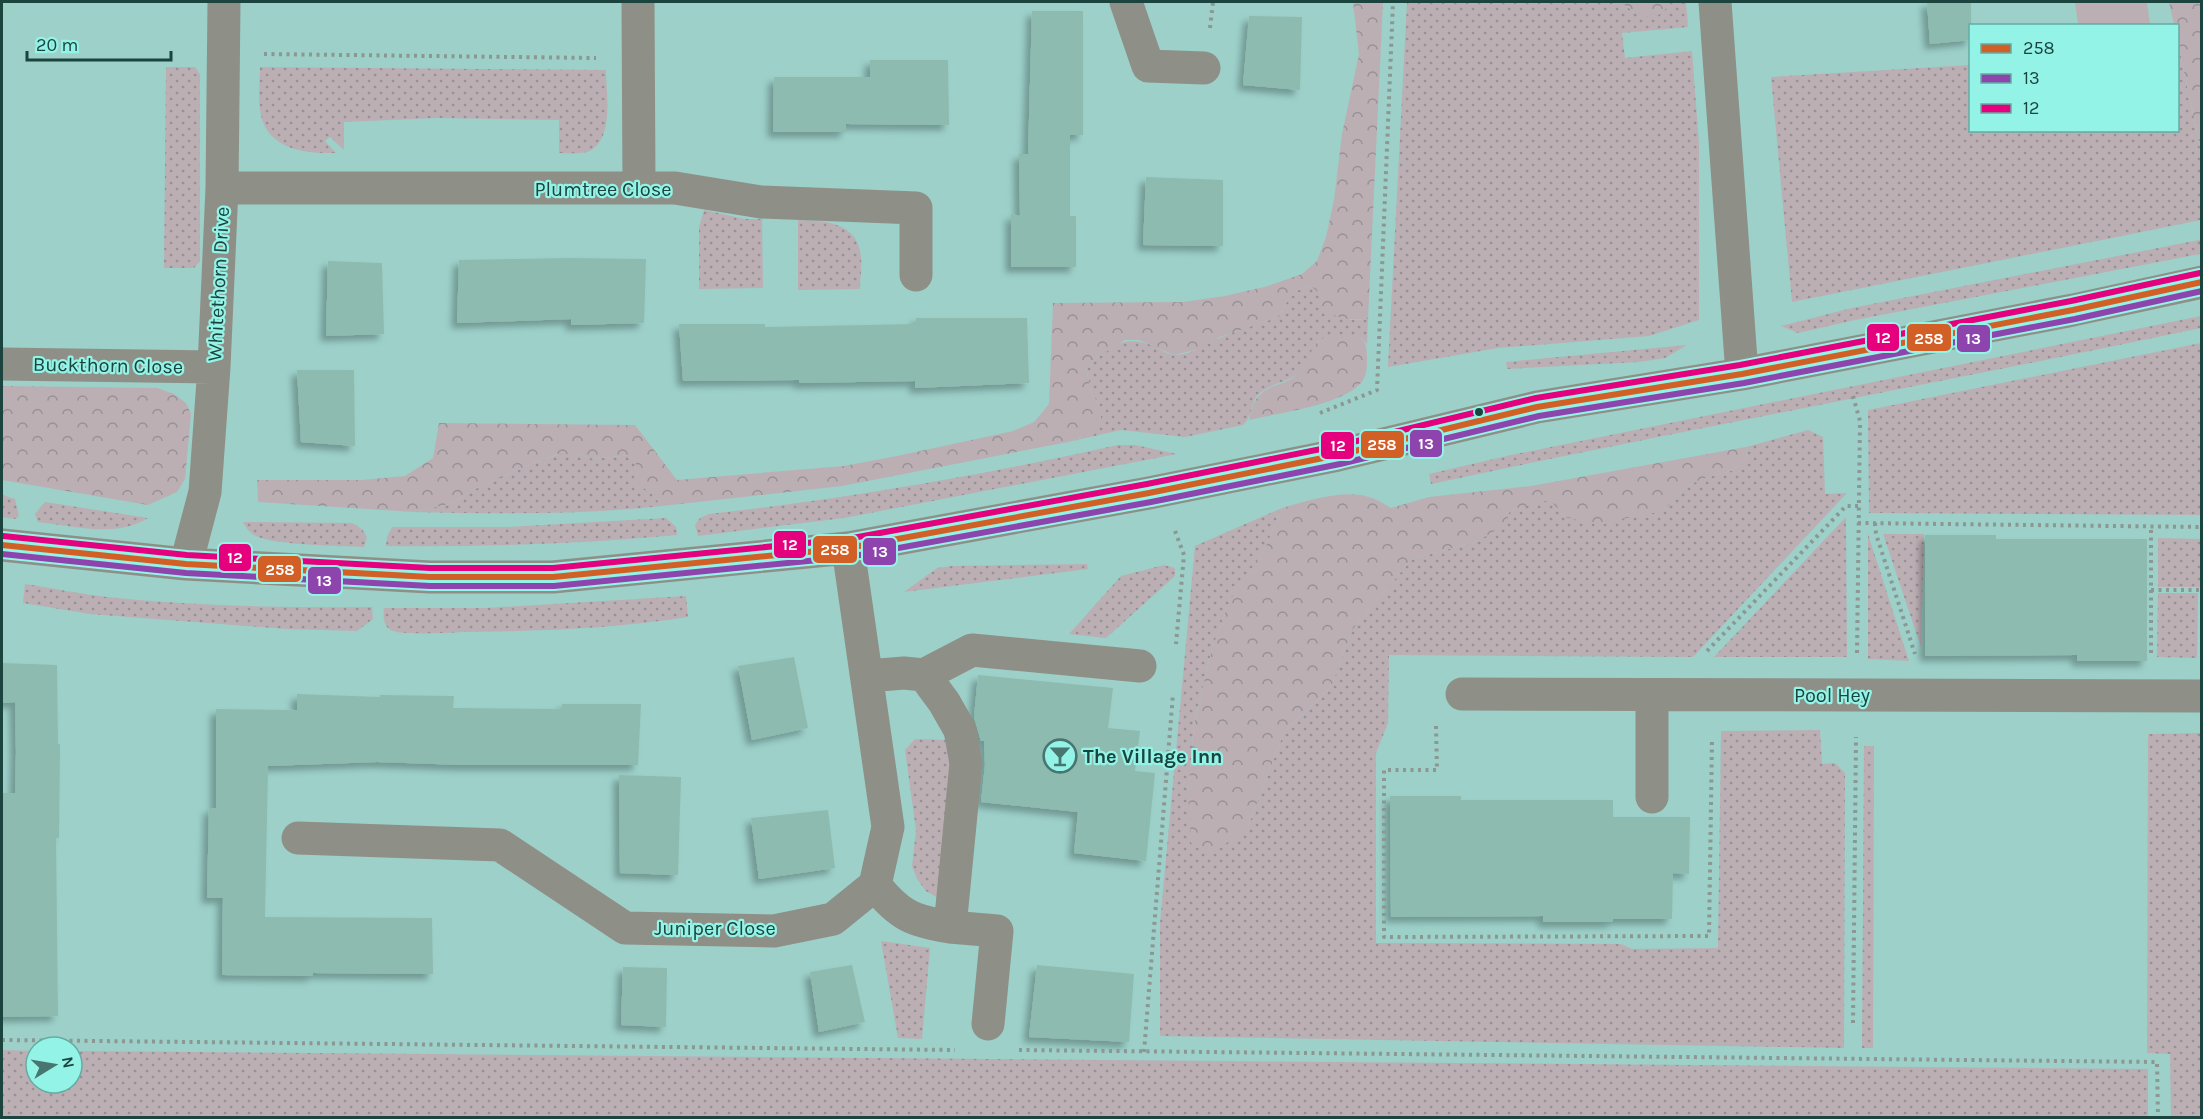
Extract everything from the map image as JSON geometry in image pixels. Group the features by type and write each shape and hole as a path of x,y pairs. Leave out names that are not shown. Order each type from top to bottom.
{"street":[{"name":"Whitethorn Drive","path":"186,564 205,492 214,366 222,188 224,2"},
{"path":"638,2 639,188"},
{"path":"1126,2 1148,66 1204,68"},
{"path":"1715,2 1742,374"},
{"name":"Plumtree Close","path":"222,188 675,188 761,202 916,208 916,275"},
{"path":"2,545 186,564 430,577 553,577 848,548 1314,459 1538,407 1742,374 2073,310 2202,282"},
{"name":"Buckthorn Close","path":"2,364 214,366"},
{"path":"848,548 888,827 875,885 892,906 909,917 950,927 997,930 988,1024"},
{"path":"867,676 924,675 972,650 1140,666"},
{"path":"924,675 944,702 960,730 966,763 950,927"},
{"name":"Pool Hey","path":"1462,694 2202,696"},
{"path":"1652,694 1652,797"},
{"name":"Juniper Close","path":"298,838 500,845 625,928 774,931 833,919 875,885"}],"path":[{"path":"1314,459 1308,418 1377,390 1394,2"},
{"path":"224,54 638,58"},
{"path":"1161,490 1184,555 1176,647"},
{"path":"1462,694 1436,694 1437,770 1384,770 1384,937 1709,936 1707,695 1702,657 1846,506 1858,506"},
{"path":"1858,523 2202,527"},
{"path":"1875,523 1876,534 1917,660 1916,696"},
{"path":"2150,696 2151,527"},
{"path":"2151,590 2202,590"},
{"path":"1144,1052 1173,683"},
{"path":"2,1040 963,1050"},
{"path":"1009,1050 2157,1062 2158,1118"}],"green space":[{"path":"1353,2 1383,2 1368,319 1349,319 1331,314 1320,306 1320,294 1311,286 1295,293 1279,317 1220,337 1199,349 1174,355 1139,340 1125,340 1098,357 1086,369 1091,391 1101,409 1101,420 1091,433 1068,442 842,486 662,506 652,494 634,481 636,461 629,455 594,459 577,454 558,454 473,490 453,503 414,512 258,502 257,480 362,480 405,476 433,458 439,423 635,425 677,480 844,466 1013,431 1034,422 1049,404 1053,303 1183,302 1225,296 1268,286 1302,274 1317,261 1326,237 1334,200 1342,134 1359,54"},
{"path":"1407,2 1620,2 1639,15 1668,7 1669,2 1686,2 1688,27 1622,33 1625,58 1692,51 1699,144 1699,320 1649,336 1498,348 1388,367"},
{"path":"1620,2 1669,2 1668,7 1656,17 1639,15"},
{"path":"2075,2 2147,2 2150,24 2078,24"},
{"path":"2169,2 2201,2 2201,152 2179,48 2179,24 2174,24"},
{"path":"2179,52 2201,152 2201,220 1792,302 1771,77 1969,65 1969,132 2179,132"},
{"path":"166,67 195,67 200,74 200,261 194,268 164,268"},
{"path":"260,67 606,70 607,116 602,138 596,147 587,152 559,153 559,120 437,118 344,122 344,150 330,137 325,141 336,153 311,152 288,146 277,141 269,133 263,122 259,104"},
{"path":"704,210 745,219 762,219 763,288 699,289 699,227"},
{"path":"798,220 827,222 844,228 851,234 857,241 861,256 860,289 798,290"},
{"path":"2201,241 2200,254 1798,333 1781,326 1852,308"},
{"path":"1311,286 1351,320 1368,319 1367,344 1361,338 1318,341 1302,370 1257,396 1243,425 1185,437 1121,430 1068,442 1091,433 1101,409 1091,391 1086,369 1108,349 1134,341 1143,342 1173,355 1187,353 1216,339 1279,317 1294,293"},
{"path":"2201,316 2201,328 1431,484 1429,474 1511,455"},
{"path":"1350,334 1364,341 1367,352 1365,375 1355,389 1310,407 1249,420 1258,397 1271,387 1295,376 1303,368 1319,341 1330,336"},
{"path":"2201,343 2201,515 1869,513 1868,410"},
{"path":"1687,345 1665,358 1639,362 1507,369 1506,362"},
{"path":"2,386 157,388 174,394 186,403 191,414 185,479 177,492 148,505 2,480"},
{"path":"1808,430 1823,437 1825,494 1847,493 1693,657 1389,655 1388,723 1376,753 1376,943 1621,944 1632,949 1718,948 1721,731 1820,730 1822,764 1835,763 1845,773 1844,1048 1160,1036 1160,923 1195,546 1282,508 1264,551 1230,601 1212,649 1194,723 1188,794 1247,829 1284,732 1331,687 1352,630 1412,559 1478,541 1510,510 1550,499 1565,517 1664,511 1684,488 1701,479 1734,470 1747,457 1746,447"},
{"path":"1118,445 1135,445 1177,454 844,518 698,536 695,525 700,518 709,514 915,485"},
{"path":"1746,447 1747,457 1734,470 1701,479 1684,488 1664,511 1594,524 1565,517 1550,500 1510,510 1506,524 1478,541 1412,559 1352,630 1331,687 1284,732 1247,829 1209,855 1191,843 1188,794 1194,724 1212,649 1230,600 1264,551 1282,508 1325,497 1348,494 1372,498 1391,508 1429,497 1531,486"},
{"path":"559,454 577,454 594,459 629,455 636,461 635,481 652,494 662,506 569,512 414,512 453,503 473,490"},
{"path":"2,495 15,499 19,516 15,519 2,517"},
{"path":"45,502 148,518 123,528 109,529 80,528 38,522 35,514"},
{"path":"1846,517 1847,657 1714,657"},
{"path":"666,518 676,527 677,535 532,544 386,546 392,527 508,527"},
{"path":"243,522 352,523 362,529 367,537 364,547 308,545 265,539 254,535"},
{"path":"1868,534 1909,661 1868,659"},
{"path":"1883,534 1924,534 1921,648 1921,647"},
{"path":"2158,538 2201,539 2201,587 2158,587"},
{"path":"1087,564 1088,569 904,592 937,568"},
{"path":"1164,565 1175,568 1175,576 1106,638 1069,634 1121,576"},
{"path":"25,584 97,596 140,600 273,607 372,607 373,619 357,631 287,629 90,614 23,603"},
{"path":"2158,593 2198,593 2197,658 2157,657"},
{"path":"686,596 688,617 604,627 406,633 387,627 384,618 384,608 485,608"},
{"path":"2201,733 2201,1117 2171,1117 2170,1054 2147,1053 2148,734"},
{"path":"915,739 946,740 951,752 938,898 926,891 917,879 912,866 916,830 905,750"},
{"path":"1864,746 1874,746 1873,1048 1862,1048"},
{"path":"881,941 930,948 922,1039 898,1038"},
{"path":"2,1050 24,1051 24,1095 84,1095 84,1051 2148,1069 2148,1117 2,1118"}],"building":[{"path":"1927,2 1971,2 1969,40 1930,44"},
{"path":"1032,11 1083,11 1083,135 1070,135 1070,216 1076,216 1076,267 1011,267 1011,214 1020,216 1019,154 1028,154"},
{"path":"1249,16 1302,17 1300,90 1243,85"},
{"path":"870,60 948,60 949,125 846,124 846,132 773,132 774,77 870,77"},
{"path":"1146,177 1223,180 1223,246 1143,245"},
{"path":"646,259 644,323 571,325 571,319 457,323 459,260"},
{"path":"328,261 382,263 384,334 326,336"},
{"path":"916,318 1027,318 1029,383 915,388 915,381 799,383 799,380 683,381 679,324 765,324 765,327 916,324"},
{"path":"297,370 354,370 355,446 301,442"},
{"path":"1925,535 1996,535 1996,539 2147,539 2147,661 2077,661 2077,655 1925,656"},
{"path":"794,657 808,728 752,740 738,666"},
{"path":"2,663 57,665 58,744 60,744 59,838 56,838 58,1016 2,1017 2,793 15,793 16,752 15,702 2,703"},
{"name":"The Village Inn","path":"978,675 1113,688 1108,728 1140,731 1135,771 1155,773 1146,861 1074,853 1078,812 981,802 985,765 984,741 981,741 974,717"},
{"path":"297,694 380,697 380,695 454,696 453,708 562,709 562,704 641,704 638,765 464,765 377,762 268,766 265,917 432,918 433,974 222,975 223,898 207,898 209,808 216,808 216,709 297,710"},
{"path":"619,775 681,777 678,875 620,873"},
{"path":"1390,796 1461,796 1461,800 1613,800 1613,817 1690,817 1689,874 1673,873 1672,919 1543,922 1543,916 1391,917"},
{"path":"828,810 835,868 759,879 751,818"},
{"path":"852,965 865,1022 819,1032 810,972"},
{"path":"1037,965 1134,974 1129,1042 1029,1037"},
{"path":"623,967 667,968 666,1027 621,1025"}],"transit line":[{"name":"12","path":"3,536 187,555 430,568 553,568 847,539 1147,484 1336,446 1536,398 1740,365 2071,301 2200,273"},
{"name":"258","path":"2,545 186,564 430,577 553,577 848,548 1149,493 1338,455 1537,407 1742,374 2073,310 2202,282"},
{"name":"13","path":"2,554 186,573 430,586 554,586 849,557 1151,502 1340,464 1539,416 1744,383 2075,319 2202,291"}],"place":[{"name":"The Village Inn","path":"1060,756"}]}
